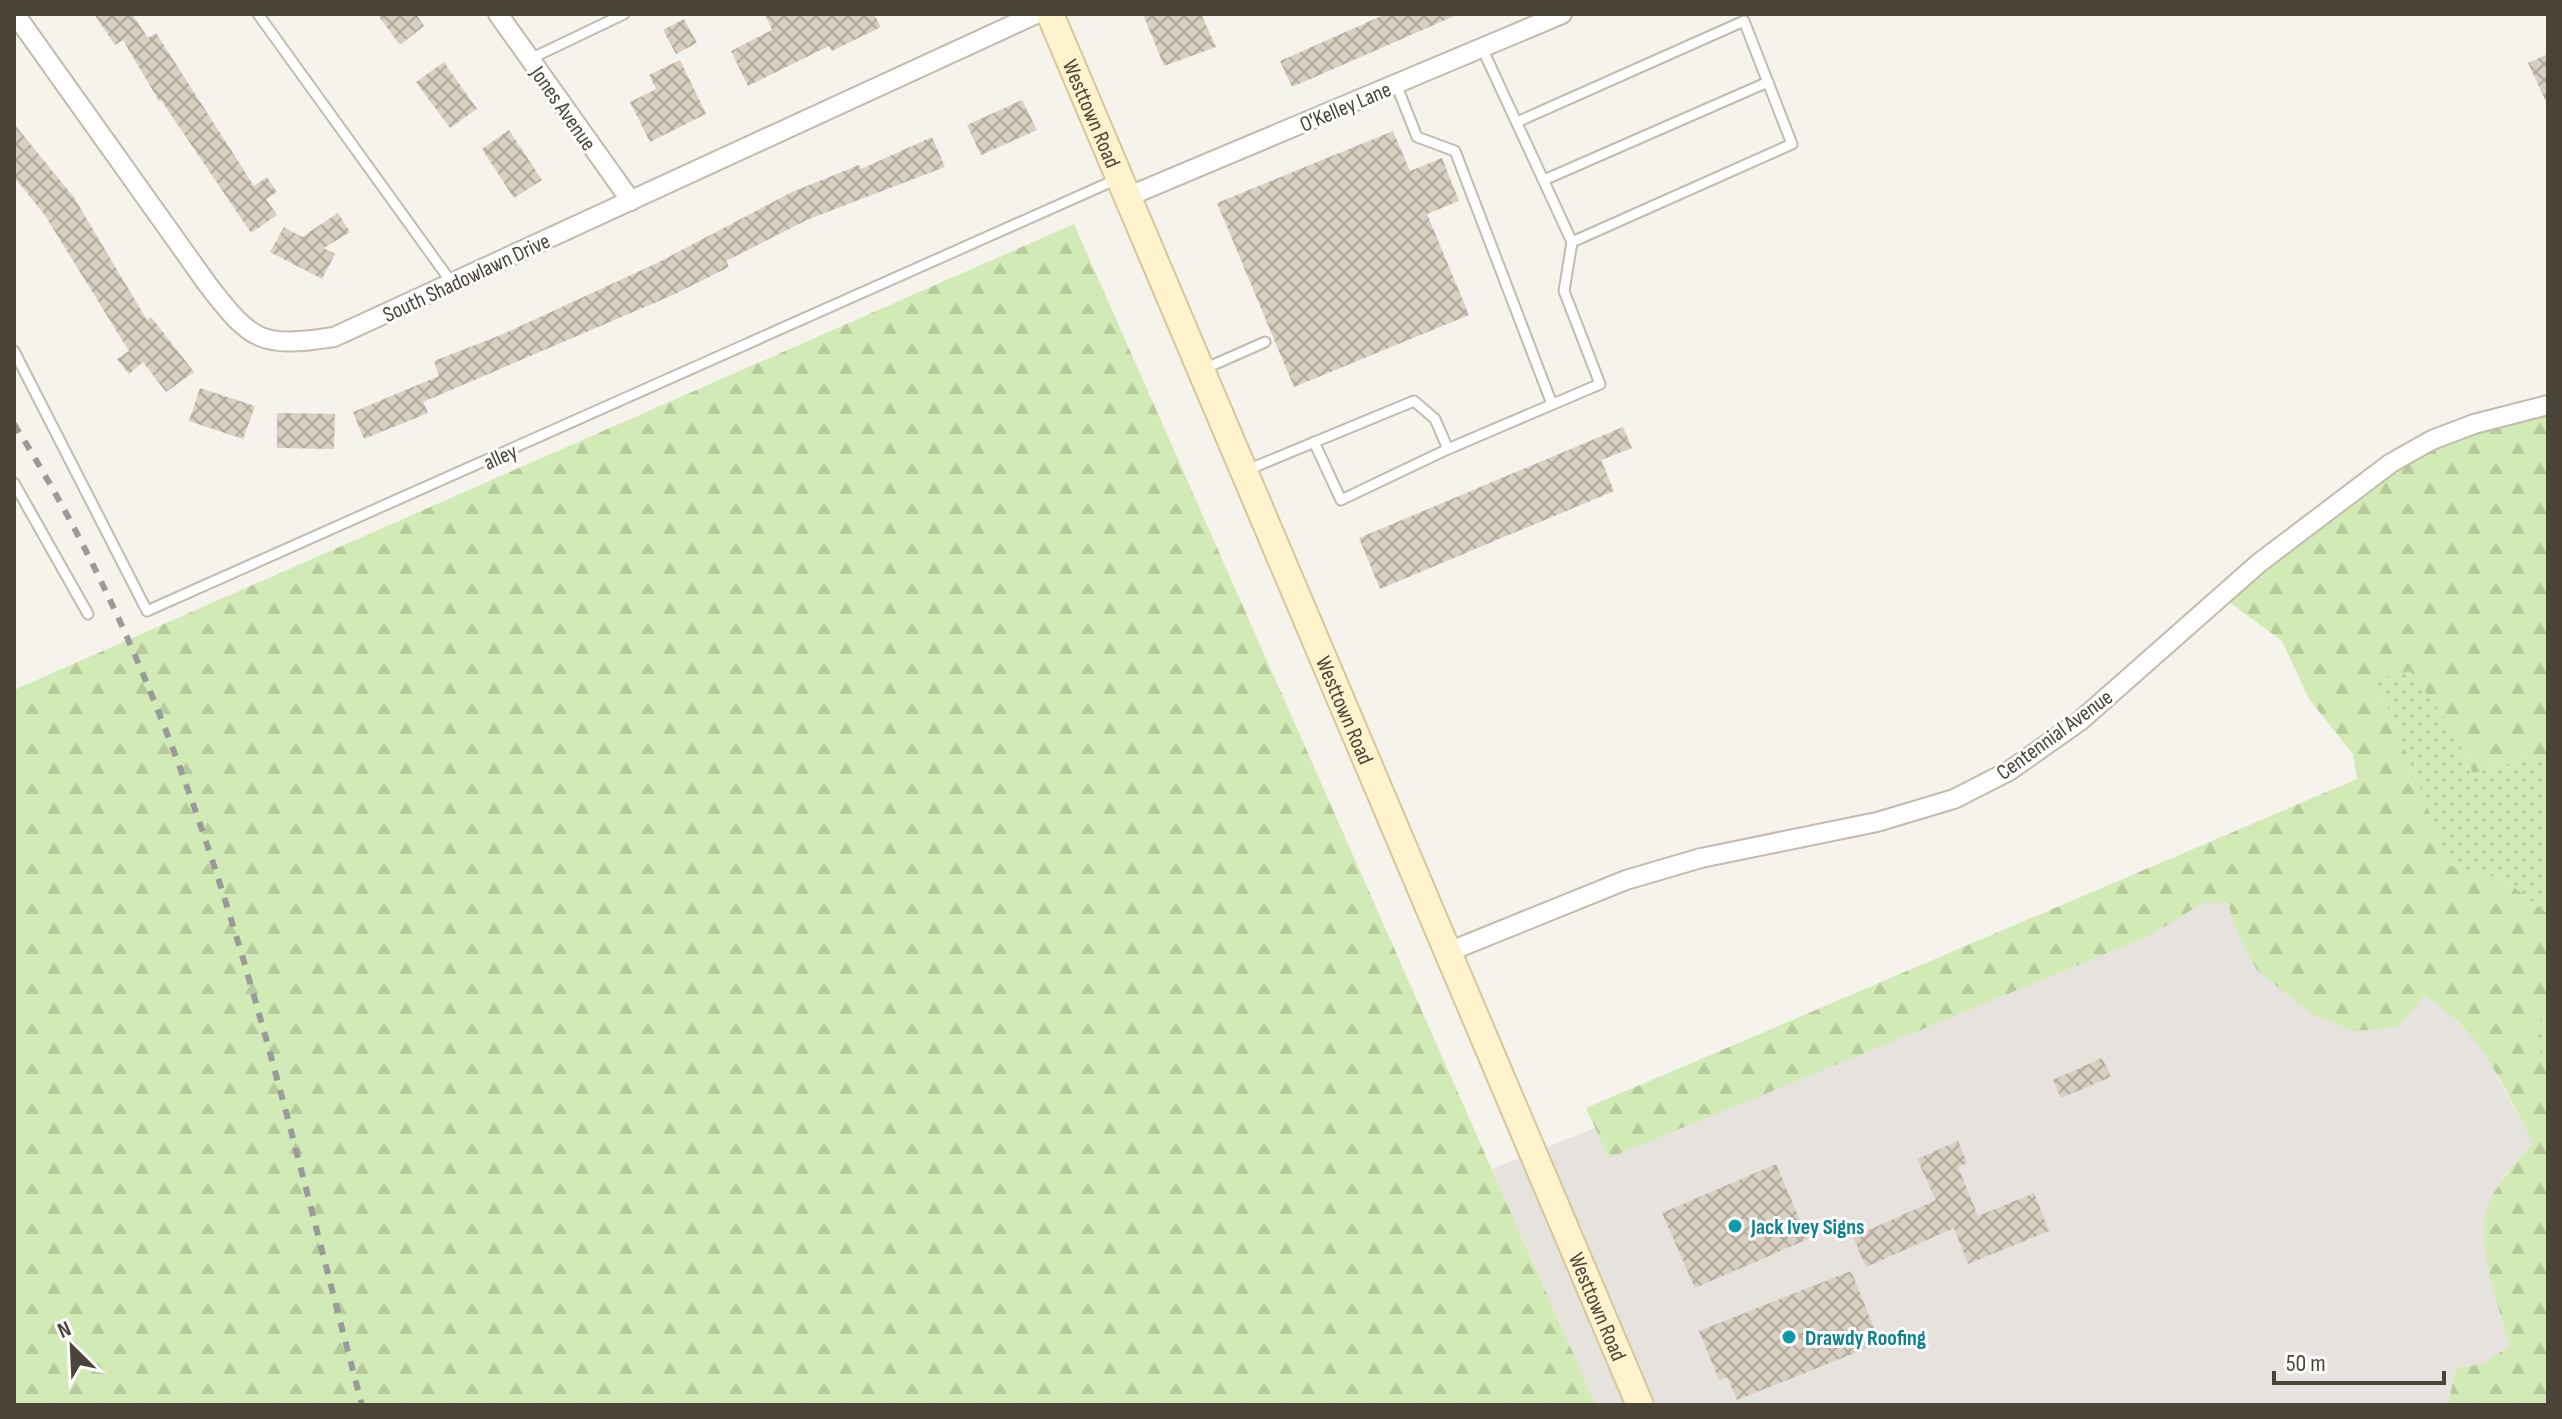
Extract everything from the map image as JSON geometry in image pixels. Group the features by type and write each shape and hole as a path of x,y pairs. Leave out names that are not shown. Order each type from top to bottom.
{"street":[{"name":"South Shadowlawn Drive","path":"15,14 208,285 238,323 271,342 334,337 1036,14"},
{"name":"Jones Avenue","path":"498,14 631,201"},
{"name":"Westtown Road","path":"1050,14 1640,1405"},
{"name":"O'Kelley Lane","path":"1123,188 1396,84 1562,14"},
{"name":"Centennial Avenue","path":"1448,952 1626,880 1701,858 1877,822 1954,799 2009,771 2080,721 2259,563 2391,463 2432,440 2474,424 2548,405"}],"lane":[{"path":"258,14 452,283"},
{"path":"530,59 624,14"},
{"path":"1517,122 1744,21 1792,144 1572,242"},
{"path":"1314,442 1341,500 1448,449 1600,384 1564,291 1572,242 1482,48"},
{"path":"1544,180 1768,82"},
{"path":"1396,84 1417,137 1455,151 1552,404"},
{"name":"alley","path":"14,351 147,611 1123,188"},
{"path":"1201,371 1265,342"},
{"path":"1244,471 1414,401 1435,419 1448,449"},
{"path":"14,483 88,614"}],"shaded area":[{"path":"2203,903 2228,903 2237,932 2257,970 2310,1013 2353,1031 2422,996 2443,1006 2482,1048 2533,1143 2503,1177 2494,1295 2510,1346 2483,1364 2456,1368 2448,1405 1596,1405 1492,1169 1595,1128 1610,1157 2149,936"}],"green space":[{"path":"1074,224 1596,1405 14,1405 14,690"},
{"path":"2548,405 2548,754 2473,773 2451,727 2410,671 2371,681 2389,709 2451,867 2504,879 2548,914 2548,1008 2532,1033 2548,1071 2548,1405 2448,1405 2456,1368 2483,1364 2510,1346 2488,1269 2484,1223 2495,1191 2533,1143 2488,1060 2460,1024 2423,996 2398,1027 2353,1031 2310,1013 2257,970 2237,932 2228,903 2203,903 2149,936 1609,1158 1586,1108 2357,779 2353,754 2309,699 2282,641 2221,596 2391,463"},
{"path":"2410,670 2451,726 2473,773 2548,754 2548,914 2504,879 2451,868 2389,709 2370,680"},
{"path":"2548,1008 2548,1071 2532,1033"}],"building":[{"path":"94,14 132,14 148,38 156,33 254,186 267,177 277,192 266,199 277,215 251,233 159,101 123,40 115,45"},
{"path":"377,14 416,14 424,26 400,45"},
{"path":"765,14 874,14 881,27 832,51 829,46 748,86 731,51 772,30"},
{"path":"1143,14 1201,14 1216,47 1164,66"},
{"path":"1386,14 1459,14 1292,87 1280,61"},
{"path":"684,19 697,43 676,54 663,30"},
{"path":"2548,54 2548,106 2528,63"},
{"path":"680,60 706,114 650,142 630,102 656,89 649,75"},
{"path":"444,62 477,109 450,128 416,82"},
{"path":"1022,100 1037,130 981,155 967,125"},
{"path":"14,124 73,196 147,320 151,317 194,372 166,392 143,362 129,374 117,359 129,351 44,214 14,177"},
{"path":"509,130 542,180 514,198 482,149"},
{"path":"1393,131 1410,171 1442,158 1459,201 1427,214 1469,315 1294,387 1217,203"},
{"path":"932,137 945,167 809,219 726,261 729,267 673,295 423,402 428,413 364,439 353,412 439,376 434,361 503,334 657,263 792,192 859,165 861,169"},
{"path":"338,213 350,232 324,248 335,254 322,279 270,252 284,227 302,237"},
{"path":"200,388 255,406 243,439 189,421"},
{"path":"277,413 335,414 334,449 277,448"},
{"path":"1623,427 1632,448 1601,460 1614,491 1380,589 1359,538"},
{"path":"2102,1058 2111,1077 2061,1098 2053,1080"},
{"path":"1958,1141 1967,1163 1958,1167 1978,1216 2034,1193 2049,1231 1968,1264 1954,1228 1866,1267 1853,1237 1936,1200 1917,1159"},
{"name":"Jack Ivey Signs","path":"1776,1164 1808,1239 1695,1288 1662,1213"},
{"name":"Drawdy Roofing","path":"1851,1271 1880,1343 1737,1400 1727,1377 1719,1380 1699,1331"}],"railway":[{"path":"14,424 79,538 135,656 183,777 225,900 262,1026 362,1405"}],"place":[{"name":"Jack Ivey Signs","path":"1735,1226"},
{"name":"Drawdy Roofing","path":"1789,1337"}]}
